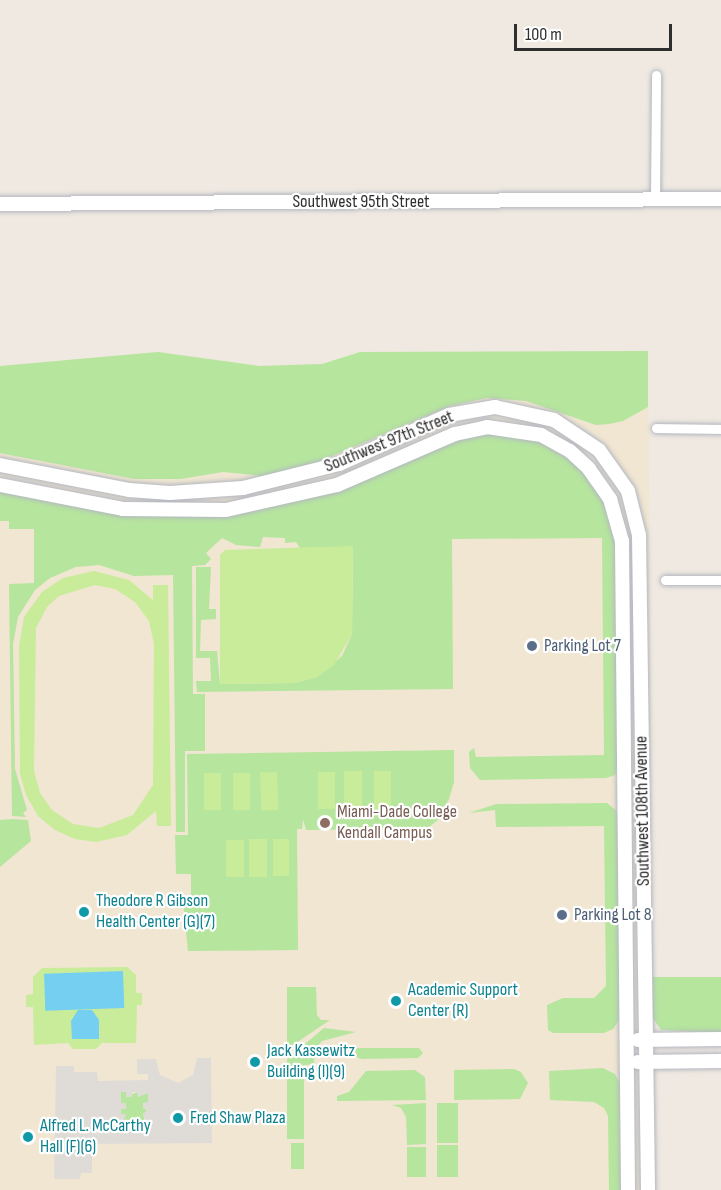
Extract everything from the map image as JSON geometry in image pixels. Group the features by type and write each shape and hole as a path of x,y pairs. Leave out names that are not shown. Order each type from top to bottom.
{"street":[{"path":"656,75 656,200"},
{"name":"Southwest 95th Street","path":"0,204 721,199"},
{"name":"Southwest 97th Street","path":"0,465 129,490 189,492 255,486 339,464 449,415 484,408 520,410 546,417 594,445"},
{"name":"Southwest 97th Street","path":"0,485 83,502 148,511 226,510 301,496 337,485 477,428 534,432 559,443 581,460"},
{"path":"656,428 721,429"},
{"name":"Southwest 108th Avenue","path":"594,445 627,491 639,535 648,1190"},
{"name":"Southwest 108th Avenue","path":"581,460 610,500 621,541 628,1190"},
{"path":"301,496 310,486 337,476 339,464"},
{"path":"0,474 37,479 57,477"},
{"path":"665,580 721,580"},
{"path":"627,1040 721,1039"},
{"path":"627,1062 721,1061"}],"shaded area":[{"name":"Miami-Dade College Kendall Campus","path":"648,351 654,1190 0,1190 0,366 158,352 259,366 322,364 360,352"},
{"name":"Fred Shaw Plaza","path":"197,1058 211,1058 212,1143 92,1144 92,1173 81,1173 80,1179 54,1179 56,1066 74,1066 74,1072 97,1072 98,1081 148,1080 148,1074 137,1074 137,1059 156,1059 160,1075 178,1083 193,1075","holes":["121,1092 126,1092 126,1097 132,1097 132,1092 137,1092 138,1097 148,1093 148,1102 143,1103 143,1109 148,1109 143,1114 148,1131 144,1125 133,1131 132,1125 125,1125 121,1130 126,1114 121,1114 121,1109 126,1109 126,1103 121,1103"]}],"green space":[{"path":"648,351 648,407 623,421 609,424 596,425 526,401 487,398 450,406 318,462 263,476 223,472 181,479 134,479 0,453 0,366 158,352 259,366 322,364 360,352"},
{"path":"488,432 522,435 554,447 583,469 604,500 616,541 618,766 615,775 606,778 480,780 470,768 469,752 474,748 476,757 604,755 602,538 452,539 453,689 197,692 196,681 211,681 210,658 196,658 196,567 211,567 209,609 216,609 216,619 201,620 200,651 217,651 220,684 294,683 317,677 342,656 352,634 353,547 300,548 296,542 285,543 285,538 263,537 260,547 236,545 222,538 206,553 211,559 205,565 192,566 193,694 205,694 205,751 185,751 185,832 176,832 173,575 134,576 99,565 76,567 50,578 35,590 18,617 13,644 15,769 27,810 23,813 26,817 12,816 9,584 34,583 34,529 9,529 9,521 0,521 0,491 148,516 230,515 339,491 454,440"},
{"path":"353,546 352,634 334,665 317,677 294,683 220,684 220,555 225,550"},
{"path":"94,571 129,580 153,600 153,585 168,585 171,826 157,826 156,811 127,835 96,842 75,839 55,830 38,816 26,795 20,774 19,646 24,617 42,592 63,578","holes":["95,585 115,589 135,602 149,621 154,644 153,785 133,815 99,828 73,824 52,810 40,793 34,771 36,628 47,607 59,596"]},
{"path":"454,750 454,782 449,799 439,819 420,834 407,838 405,829 306,830 303,819 302,829 297,829 298,950 188,951 183,902 191,901 191,874 176,874 175,835 188,835 187,754"},
{"path":"344,771 362,771 362,809 344,809"},
{"path":"374,771 391,771 391,809 374,809"},
{"path":"277,772 278,810 261,811 260,773"},
{"path":"318,772 335,772 335,809 318,809"},
{"path":"204,773 221,773 221,810 204,810"},
{"path":"233,773 250,773 250,810 233,810"},
{"path":"607,803 618,812 621,1017 613,1029 604,1033 553,1033 548,1030 547,1005 563,998 594,998 606,986 604,826 496,827 495,810 469,813 496,804"},
{"path":"0,820 28,820 31,841 0,867"},
{"path":"249,839 267,839 267,877 249,877"},
{"path":"273,839 289,839 289,876 273,876"},
{"path":"226,840 244,840 244,877 226,877"},
{"path":"127,967 136,975 136,993 142,993 142,1005 137,1005 136,1043 102,1043 96,1049 73,1049 68,1043 34,1045 33,1007 26,1007 26,995 33,994 33,977 42,968"},
{"path":"651,977 721,977 721,1033 661,1030 652,1017"},
{"path":"287,987 316,987 317,1015 321,1020 330,1020 287,1049"},
{"path":"324,1028 356,1032 322,1041 315,1050 314,1064 287,1067 287,1059"},
{"path":"350,1048 419,1048 423,1053 418,1058 362,1059 353,1056 356,1053"},
{"path":"603,1068 615,1074 621,1086 622,1190 609,1190 608,1116 604,1108 594,1102 550,1100 549,1071"},
{"path":"514,1069 521,1072 528,1083 520,1099 454,1100 454,1070"},
{"path":"415,1070 425,1077 426,1100 337,1101 337,1096 349,1092 366,1071"},
{"path":"287,1078 304,1078 304,1139 287,1139"},
{"path":"121,1092 126,1092 126,1096 138,1092 138,1097 148,1092 148,1103 144,1103 148,1114 143,1114 148,1131 144,1131 143,1125 137,1125 137,1131 125,1126 121,1130 121,1109 125,1103 121,1103"},
{"path":"426,1103 426,1144 407,1145 406,1117 401,1108 392,1105"},
{"path":"437,1103 458,1103 458,1143 437,1143"},
{"path":"291,1143 304,1143 304,1169 291,1169"},
{"path":"437,1145 458,1145 458,1177 437,1177"},
{"path":"407,1147 426,1147 426,1177 407,1177"}],"water":[{"path":"123,971 124,1008 45,1011 44,974"},
{"path":"78,1010 92,1010 99,1020 99,1039 72,1039 71,1021"}],"place":[{"name":"Parking Lot 7","path":"532,646"},
{"name":"Miami-Dade College Kendall Campus","path":"325,823"},
{"name":"Theodore R Gibson Health Center (G)(7)","path":"84,912"},
{"name":"Parking Lot 8","path":"562,915"},
{"name":"Academic Support Center (R)","path":"396,1001"},
{"name":"Jack Kassewitz Building (I)(9)","path":"255,1062"},
{"name":"Fred Shaw Plaza","path":"178,1118"},
{"name":"Alfred L. McCarthy Hall (F)(6)","path":"28,1137"}]}
